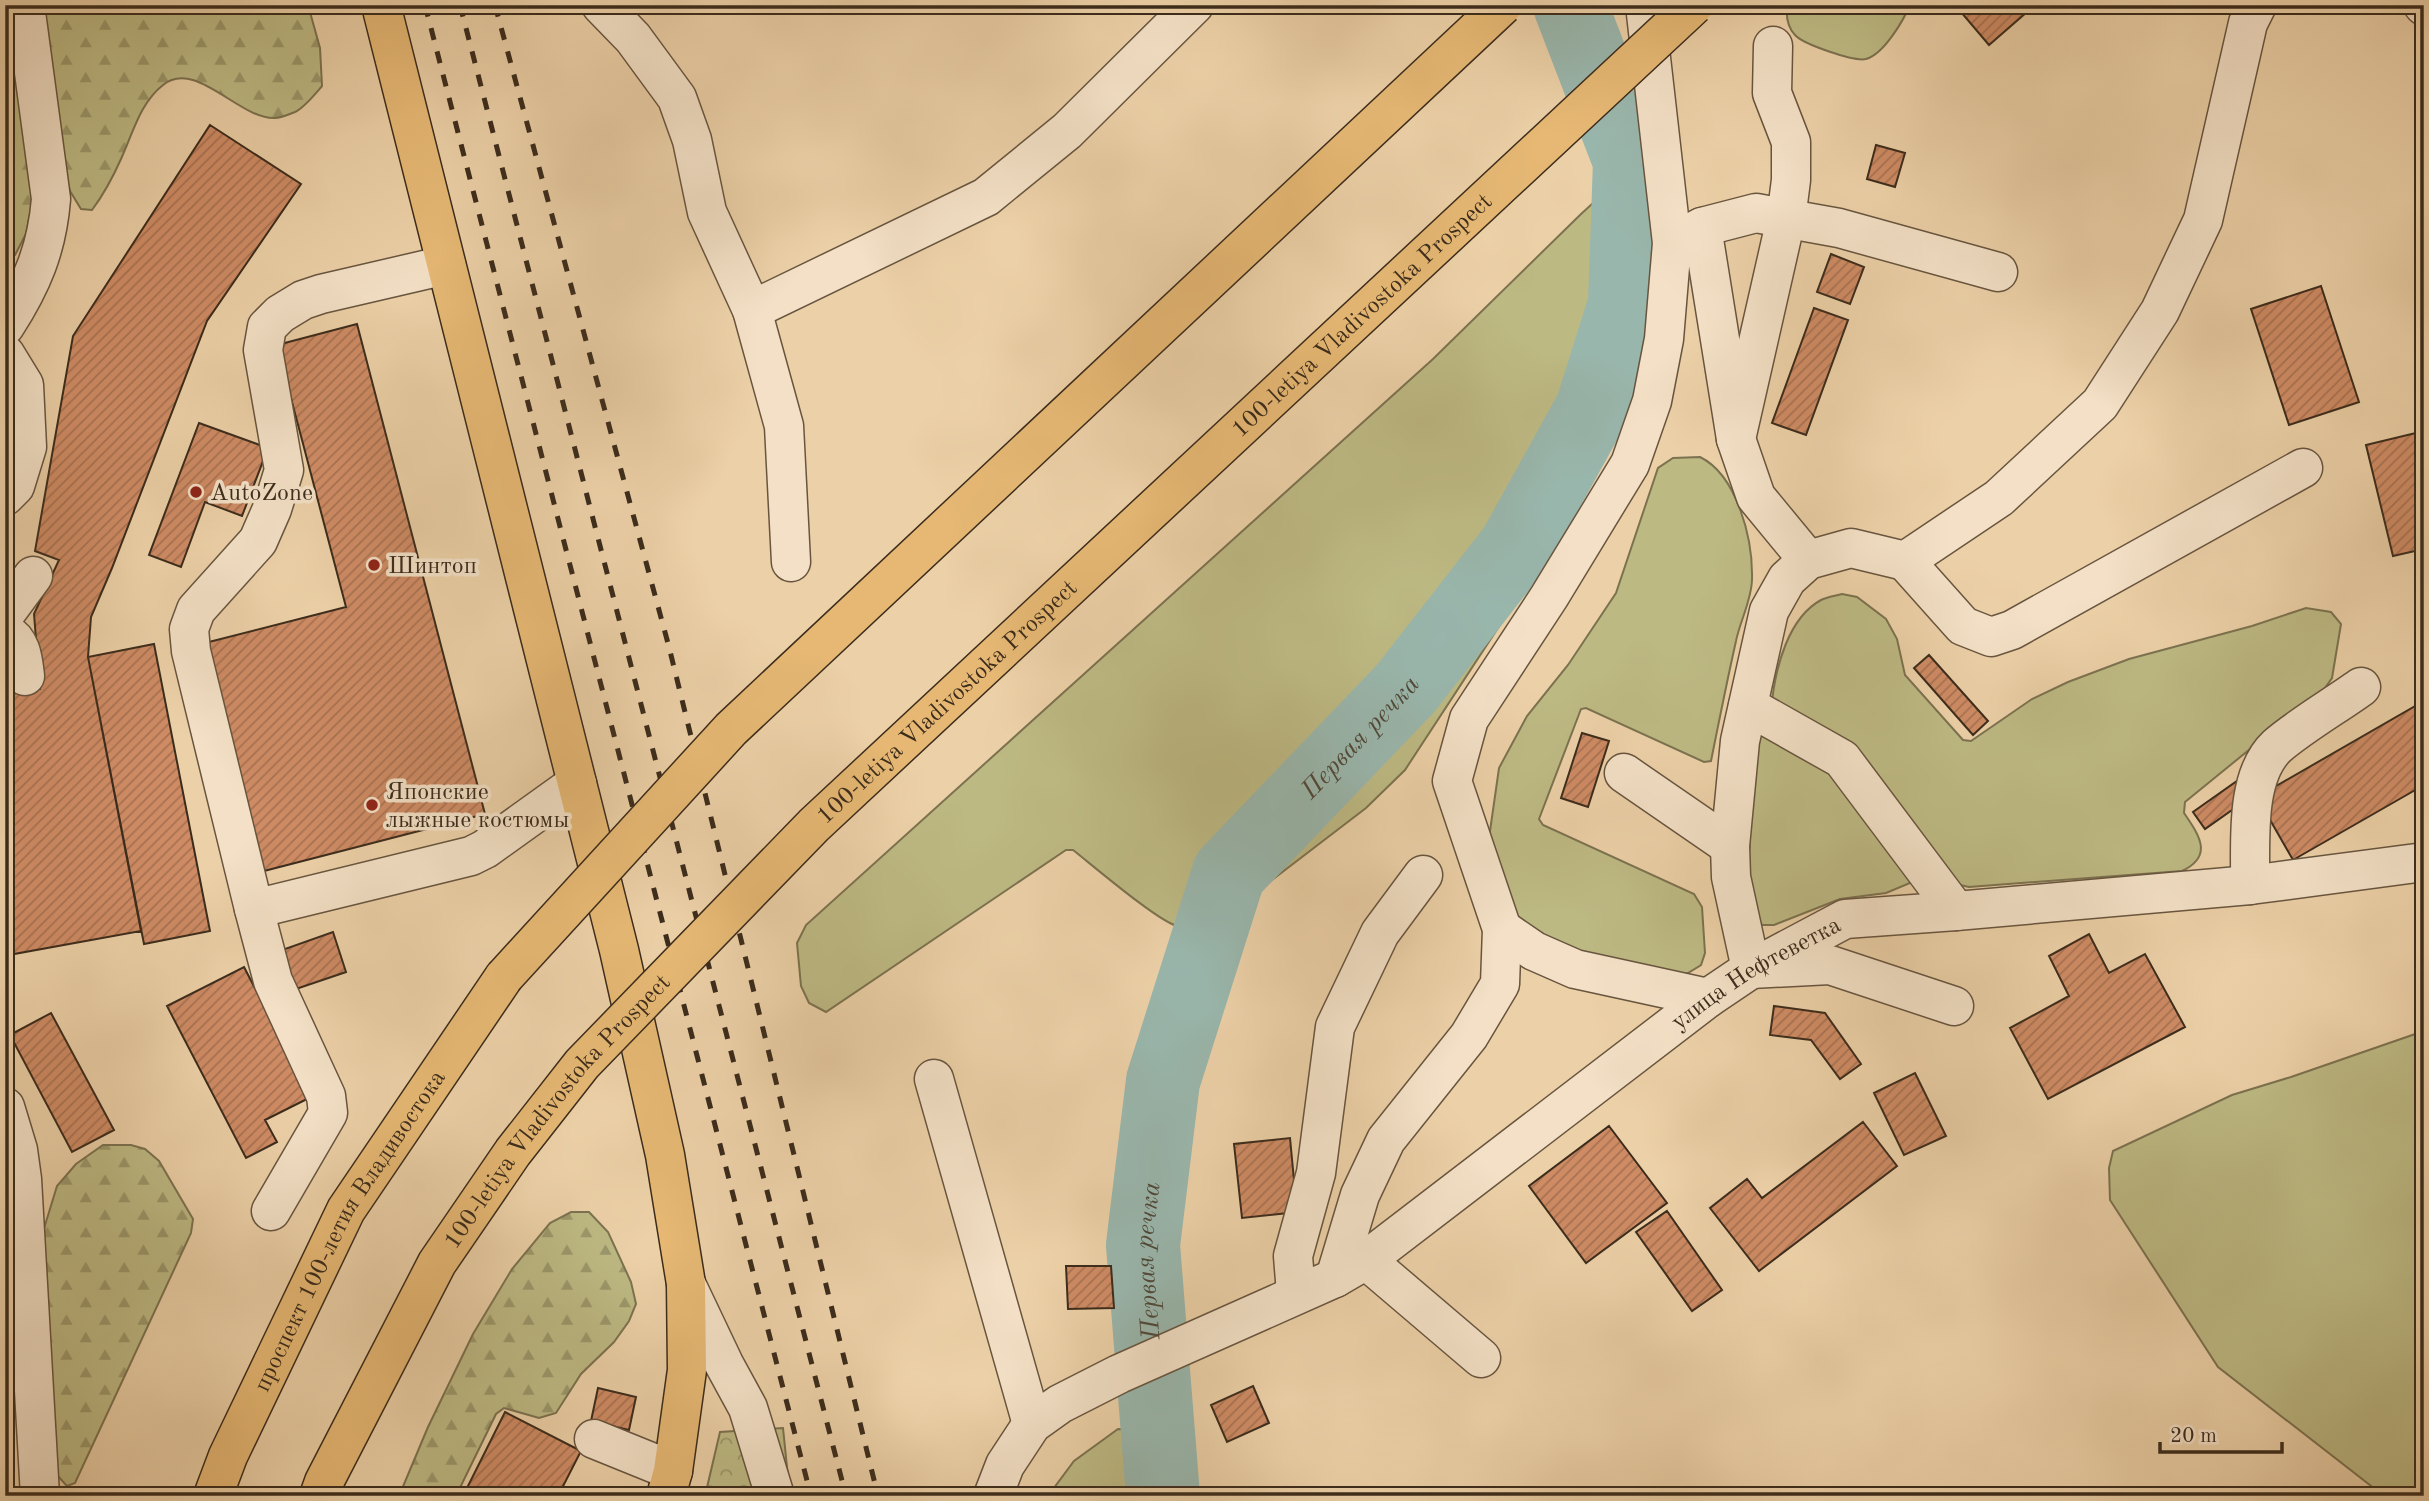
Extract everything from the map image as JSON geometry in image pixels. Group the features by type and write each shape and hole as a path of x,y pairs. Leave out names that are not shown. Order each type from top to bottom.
{"main road":[{"path":"381,5 577,783 665,1155 687,1284 687,1370 669,1483"},
{"path":"213,1496 228,1456 346,1210 504,977 731,729 1503,5"},
{"name":"100-letiya Vladivostoka Prospect","path":"319,1496 438,1263 513,1152 582,1064 814,825 1694,5"}],"street":[{"path":"5,326 27,292 41,254 49,227 51,199 25,5"},
{"path":"601,5 633,38 677,98 692,140 707,212 752,310 784,426 791,562"},
{"path":"752,310 985,197 1068,131 1194,5"},
{"path":"1645,5 1687,235 1736,439 1756,497 1808,560"},
{"path":"1906,561 1999,498 2100,404 2160,311 2203,220 2248,23 2257,5"},
{"path":"1736,439 1786,219 1791,180 1791,142 1772,93 1773,46"},
{"path":"1687,235 1756,213 1839,228 1998,272"},
{"path":"1481,1358 1351,1269 1360,1195 1386,1140 1469,1036 1500,984 1502,929 1452,781 1469,719 1549,597 1630,464 1655,388 1687,235"},
{"path":"271,1211 328,1113 326,1096 273,981 191,651 190,629 196,610 258,541 272,509 284,470 263,350 267,327 280,314 303,300 446,265"},
{"path":"5,354 24,385 27,447 15,486 5,496"},
{"path":"1954,1006 1830,965 1751,969 1731,877 1730,846 1740,741 1769,611 1787,579 1808,560 1851,548 1906,561 1963,626 1991,637 2012,630 2303,468"},
{"path":"5,614 33,576"},
{"path":"5,632 11,635 19,646 25,676"},
{"path":"2250,885 2252,800 2262,769 2276,747 2361,687"},
{"path":"1748,706 1842,759 1956,911"},
{"path":"1624,773 1730,846"},
{"path":"254,909 471,856 485,849 577,783"},
{"name":"улица Нефтеветка","path":"1032,1424 1060,1404 1119,1374 1351,1269 1708,998 1751,969 1845,919 2250,885 2424,862"},
{"path":"1296,1293 1293,1256 1316,1173 1335,1027 1380,933 1423,875"},
{"path":"1502,929 1534,951 1575,969 1708,998"},
{"path":"934,1079 1032,1424 1005,1465 993,1496"},
{"path":"5,1107 18,1150 22,1179 18,1312 21,1429 40,1496"},
{"path":"687,1284 724,1364 748,1408 775,1496"},
{"path":"594,1438 669,1483"}],"green space":[{"path":"44,5 308,5 320,48 322,86 299,110 275,118 247,110 203,84 189,79 176,79 163,85 148,100 100,198 92,210 81,209 67,180"},
{"path":"1787,5 1910,5 1886,44 1873,56 1860,59 1829,52 1800,39 1789,25"},
{"path":"5,23 12,34 33,198 26,234 15,255 9,258 5,258"},
{"path":"1619,186 1631,190 1643,215 1648,253 1638,355 1623,429 1590,475 1528,582 1405,770 1366,808 1247,899 1205,922 1187,926 1169,923 1073,850 1066,850 826,1012 809,1003 801,986 797,943 806,925 1433,359 1606,191"},
{"path":"1700,457 1724,478 1733,493 1746,528 1752,563 1750,594 1736,641 1711,761 1704,762 1586,708 1581,709 1539,819 1543,825 1694,894 1702,907 1705,953 1701,965 1688,973 1666,975 1581,958 1512,919 1489,838 1499,768 1527,716 1568,665 1616,593 1658,468 1673,458"},
{"path":"1842,594 1857,597 1886,619 1897,639 1905,675 1963,740 1971,741 2032,699 2129,659 2252,626 2306,608 2331,612 2341,624 2332,678 2325,688 2185,802 2184,813 2195,829 2201,845 2198,859 2192,865 2182,871 1969,887 1960,885 1772,701 1781,659 1792,631 1810,608 1821,600"},
{"path":"1762,726 1833,766 1912,879 1910,883 1886,893 1840,899 1774,925 1758,922 1744,874 1749,799"},
{"path":"2424,1031 2424,1496 2384,1496 2218,1367 2110,1200 2109,1168 2113,1151 2232,1095"},
{"path":"103,1145 131,1145 145,1149 159,1161 193,1219 191,1233 75,1483 67,1486 56,1474 42,1235 57,1186 76,1164"},
{"path":"571,1212 589,1212 608,1232 631,1282 636,1304 629,1321 614,1342 581,1374 556,1413 539,1418 504,1408 496,1414 456,1496 399,1496 428,1427 473,1334 512,1269 550,1223"},
{"path":"783,1428 790,1496 705,1496 720,1432"},
{"path":"1118,1429 1171,1431 1190,1458 1196,1496 1048,1496 1074,1461"}],"building":[{"path":"1955,5 2035,5 1989,45"},
{"path":"210,125 301,184 207,321 91,617 88,657 141,931 14,954 5,910 5,695 40,689 34,614 59,560 35,551 73,336"},
{"path":"1876,145 1905,153 1895,187 1867,179"},
{"path":"1831,254 1864,267 1850,304 1817,292"},
{"path":"2321,286 2359,402 2289,425 2251,309"},
{"path":"1814,308 1848,320 1806,435 1772,423"},
{"path":"357,324 485,814 264,871 205,643 346,607 277,345"},
{"path":"199,423 268,448 242,516 205,502 181,567 149,555"},
{"path":"2424,431 2424,549 2393,556 2366,445"},
{"path":"154,644 210,931 144,944 88,657"},
{"path":"1929,655 1988,721 1973,735 1914,668"},
{"path":"2424,701 2424,785 2293,860 2257,797"},
{"path":"1582,733 1609,741 1588,807 1561,798"},
{"path":"2237,781 2249,798 2205,829 2193,812"},
{"path":"333,932 346,972 296,989 282,950"},
{"path":"2089,934 2109,973 2145,954 2185,1027 2048,1099 2010,1028 2069,996 2049,956"},
{"path":"244,967 311,1097 265,1120 277,1142 246,1158 167,1006"},
{"path":"1774,1006 1825,1013 1861,1064 1840,1079 1811,1040 1770,1035"},
{"path":"51,1013 114,1130 72,1152 10,1035"},
{"path":"1915,1073 1946,1136 1904,1155 1874,1093"},
{"path":"1863,1122 1897,1166 1759,1271 1710,1208 1747,1179 1762,1198"},
{"path":"1609,1126 1667,1203 1586,1263 1529,1186"},
{"path":"1290,1138 1297,1212 1242,1218 1234,1144"},
{"path":"1667,1211 1722,1290 1692,1311 1636,1232"},
{"path":"1066,1266 1111,1266 1114,1308 1068,1309"},
{"path":"1253,1386 1269,1423 1227,1442 1211,1405"},
{"path":"598,1388 636,1397 629,1430 591,1421"},
{"path":"505,1412 581,1451 558,1496 463,1496"}],"waterway":[{"name":"Первая речка","path":"1163,1496 1143,1245 1163,1081 1229,873 1406,688 1515,548 1592,409 1625,304 1630,161 1570,5"}],"railway":[{"path":"425,5 811,1496"},
{"path":"460,5 846,1496"},
{"path":"495,5 669,647 878,1496"}],"place":[{"name":"AutoZone","path":"196,492"},
{"name":"Шинтоп","path":"374,565"},
{"name":"Японские лыжные костюмы","path":"372,805"}]}
